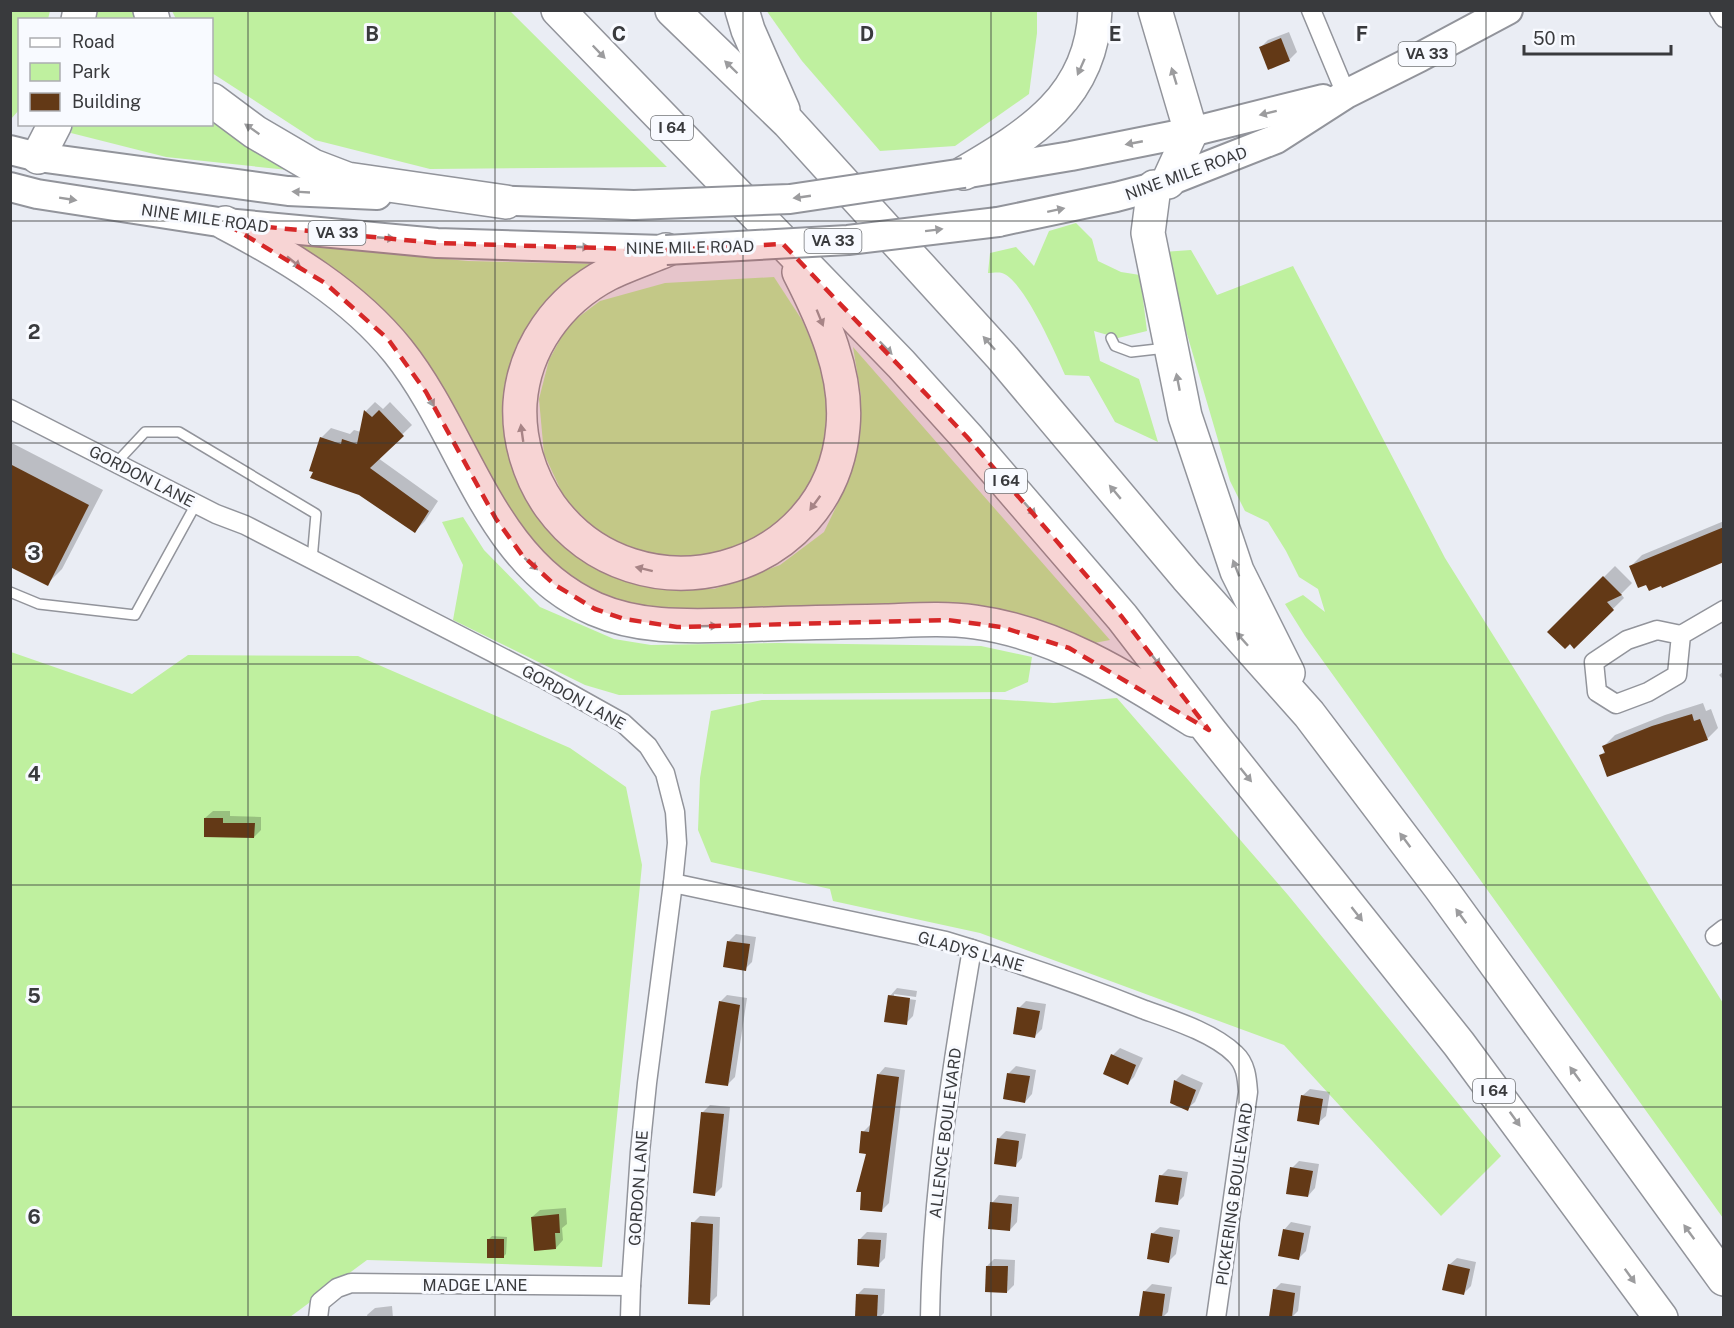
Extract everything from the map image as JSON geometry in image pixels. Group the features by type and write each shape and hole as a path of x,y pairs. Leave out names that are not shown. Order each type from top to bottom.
{"highway":[{"name":"I 64","path":"558,10 901,364 967,436 1122,617 1459,1044 1661,1317"},
{"path":"672,10 788,122 993,348 1187,577 1309,714 1440,887 1724,1280"},
{"path":"742,10 748,30 788,122"},
{"path":"964,173 1013,144 1039,125 1053,111 1074,83 1083,64 1093,30 1095,10"},
{"path":"1155,10 1191,132 1161,184 1148,233 1185,416 1237,572 1309,714"},
{"path":"213,101 255,132 313,166 347,178 506,202"},
{"path":"24,154 53,126"},
{"path":"225,223 279,251 325,283 348,300 388,339 426,392 496,519 522,555 555,585 579,601 624,620 677,627 948,620 1001,627 1034,635 1069,648 1100,664 1209,730"},
{"path":"666,250 608,274 590,285 560,310 549,323 526,369 521,392 521,431 525,454 533,478 558,517 575,534 607,555 632,566 651,571 687,574 729,567 753,557 783,539 799,524 821,495 837,459 843,429 842,386 833,351 812,296 786,246"}],"main road":[{"name":"NINE MILE ROAD","path":"10,187 37,194 225,223 437,243 666,250 848,240 998,222 1116,198 1161,184 1276,140 1346,94 1508,10"},
{"name":"NINE MILE ROAD","path":"24,154 288,191 506,202 634,205 790,199 1071,156 1191,132 1346,94"}],"street":[{"path":"1311,10 1346,94"},
{"path":"1719,10 1724,18"},
{"name":"GORDON LANE","path":"10,409 196,504 245,525 546,680 636,732 661,764 672,793 676,843 673,883 647,1083 630,1317"},
{"path":"1681,635 1677,675 1648,692 1616,704 1598,692 1594,662 1627,640 1657,630 1681,635 1724,610"},
{"name":"GLADYS LANE","path":"673,883 934,939 1056,976 1219,1041 1234,1052 1246,1071"},
{"name":"ALLENCE BOULEVARD","path":"930,1317 939,1165 972,949"},
{"name":"PICKERING BOULEVARD","path":"1216,1317 1248,1092 1246,1071"},
{"name":"MADGE LANE","path":"318,1317 320,1302 337,1288 351,1284 631,1286"}],"lane":[{"path":"1111,338 1115,346 1131,352 1171,347"},
{"path":"116,463 145,432 179,432 316,514 312,560"},
{"path":"10,592 39,604 135,615 196,504"}],"highlighted area":[{"path":"225,223 437,243 666,250 783,244 967,437 1122,617 1209,730 1069,648 1001,627 948,620 677,627 624,619 595,609 555,585 522,555 496,519 426,392 388,339 325,283"}],"green space":[{"path":"11,10 50,11 48,18 18,18 18,111 11,119"},
{"path":"97,10 134,11 137,18 95,18"},
{"path":"766,10 1037,11 1037,33 1029,94 955,146 880,151 802,61"},
{"path":"172,11 510,11 667,167 430,169 315,140 213,74 213,18 176,18"},
{"path":"213,117 288,170 166,157 71,133 73,126 213,126"},
{"path":"1076,223 1092,239 1098,261 1121,272 1140,275 1147,331 1118,338 1094,331 1100,361 1139,379 1158,442 1115,422 1089,376 1065,375 1029,302 1010,278 1002,273 988,273 990,253 1016,247 1034,266 1049,231"},
{"path":"295,245 468,261 603,264 556,296 507,444 524,496 556,535 613,575 673,588 714,589 780,565 824,532 849,480 860,438 861,396 853,347 1110,640 1089,644 677,614 602,597 559,571 526,538"},
{"path":"1191,250 1217,295 1293,266 1445,558 1723,1003 1723,1218 1305,636 1285,604 1303,595 1325,612 1318,589 1299,577 1268,522 1245,511 1230,481 1163,252"},
{"path":"774,277 802,320 822,366 832,425 819,473 794,510 760,539 707,559 658,560 605,539 565,499 544,454 539,399 549,360 568,325 600,301 665,283"},
{"path":"463,517 484,550 540,607 614,639 651,645 778,643 981,646 1032,657 1028,682 1005,692 619,695 585,685 453,620 463,565 442,522"},
{"path":"11,652 132,694 188,655 358,656 570,748 626,787 642,865 602,1267 367,1260 290,1317 11,1318"},
{"path":"1117,698 1288,895 1501,1156 1441,1216 1284,1045 980,933 833,901 830,889 711,862 698,830 700,778 711,711 762,700 992,699 1054,703"}],"building":[{"path":"1281,38 1290,61 1268,70 1259,47"},
{"path":"364,410 372,417 379,410 404,436 370,468 429,511 415,533 359,495 310,478 313,472 309,471 320,437 341,444 342,439 357,444"},
{"path":"10,464 89,505 48,586 10,567"},
{"path":"1724,527 1724,562 1662,588 1661,586 1649,591 1646,585 1638,588 1629,566"},
{"path":"1603,576 1622,595 1607,602 1614,610 1574,649 1570,644 1565,649 1547,632"},
{"path":"1692,714 1694,721 1700,719 1708,740 1607,777 1599,755 1605,753 1602,746 1652,726"},
{"path":"204,818 223,818 223,823 255,823 254,838 204,837"},
{"path":"727,941 750,944 746,971 723,967"},
{"path":"888,995 910,998 907,1025 884,1022"},
{"path":"719,1001 740,1005 728,1086 705,1083"},
{"path":"1017,1007 1040,1011 1035,1038 1013,1034"},
{"path":"1111,1054 1136,1065 1128,1085 1103,1074"},
{"path":"1007,1073 1030,1076 1025,1103 1003,1099"},
{"path":"877,1074 899,1077 882,1212 860,1210 861,1192 856,1192 866,1154 859,1153 861,1131 869,1132"},
{"path":"1174,1080 1196,1090 1188,1111 1170,1103"},
{"path":"1301,1095 1323,1099 1319,1125 1297,1121"},
{"path":"701,1112 724,1114 715,1196 693,1193"},
{"path":"997,1138 1019,1141 1016,1167 994,1164"},
{"path":"1290,1167 1313,1171 1308,1197 1286,1194"},
{"path":"1159,1175 1182,1178 1178,1205 1155,1202"},
{"path":"990,1202 1012,1204 1010,1231 988,1229"},
{"path":"559,1214 560,1233 555,1233 556,1249 534,1251 531,1217"},
{"path":"691,1222 713,1224 710,1305 688,1304"},
{"path":"1283,1229 1304,1233 1299,1260 1278,1256"},
{"path":"1151,1233 1173,1237 1169,1263 1147,1259"},
{"path":"487,1239 504,1239 504,1258 487,1258"},
{"path":"858,1239 881,1240 879,1267 857,1265"},
{"path":"1448,1264 1470,1269 1464,1295 1442,1290"},
{"path":"986,1266 1008,1266 1007,1293 985,1292"},
{"path":"1273,1289 1295,1293 1292,1317 1269,1317"},
{"path":"1143,1291 1165,1294 1162,1317 1139,1317"},
{"path":"856,1294 878,1295 877,1317 855,1317"}]}
